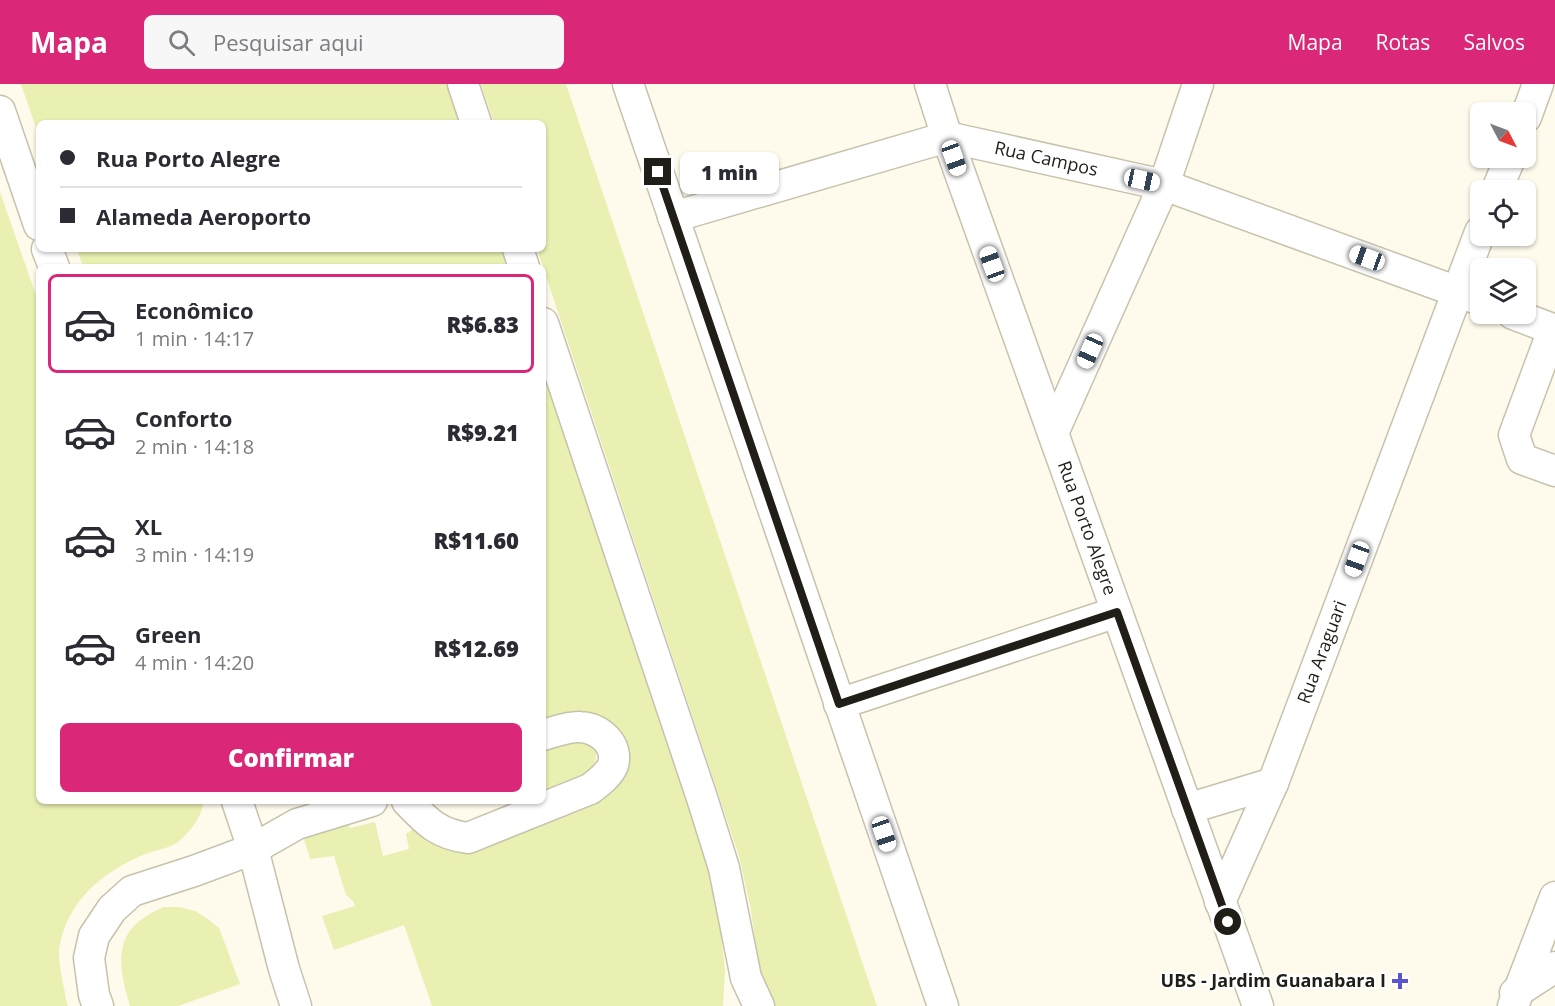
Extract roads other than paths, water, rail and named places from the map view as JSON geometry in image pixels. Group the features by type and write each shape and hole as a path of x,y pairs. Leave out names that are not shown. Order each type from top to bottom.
{"street":[{"path":"463,84 475,120"},
{"path":"628,84 943,1006"},
{"name":"Rua Porto Alegre","path":"930,84 1258,1006"},
{"path":"1053,433 1164,185 1198,84"},
{"path":"1531,102 1538,84"},
{"path":"0,111 36,216"},
{"name":"Rua Campos","path":"673,217 947,137 1164,185 1469,296"},
{"name":"Rua Araguari","path":"1220,902 1273,783 1469,296 1478,246"},
{"path":"1536,323 1554,330 1514,435 1522,459 1555,471"},
{"path":"546,332 724,868 743,992 759,1006"},
{"path":"839,704 1117,612"},
{"path":"410,804 439,830 452,836 468,837 590,789 603,779 613,766 614,752 608,740 597,730 579,727 546,734"},
{"path":"1187,809 1273,783"},
{"path":"238,804 253,849 296,1006"},
{"path":"98,1006 94,995 89,958 94,936 112,909 132,891 253,849 297,824 362,804"},
{"path":"1516,998 1553,915"},
{"path":"1494,1006 1516,998 1555,967"}],"place":[{"name":"UBS - Jardim Guanabara I","path":"1400,981"}]}
